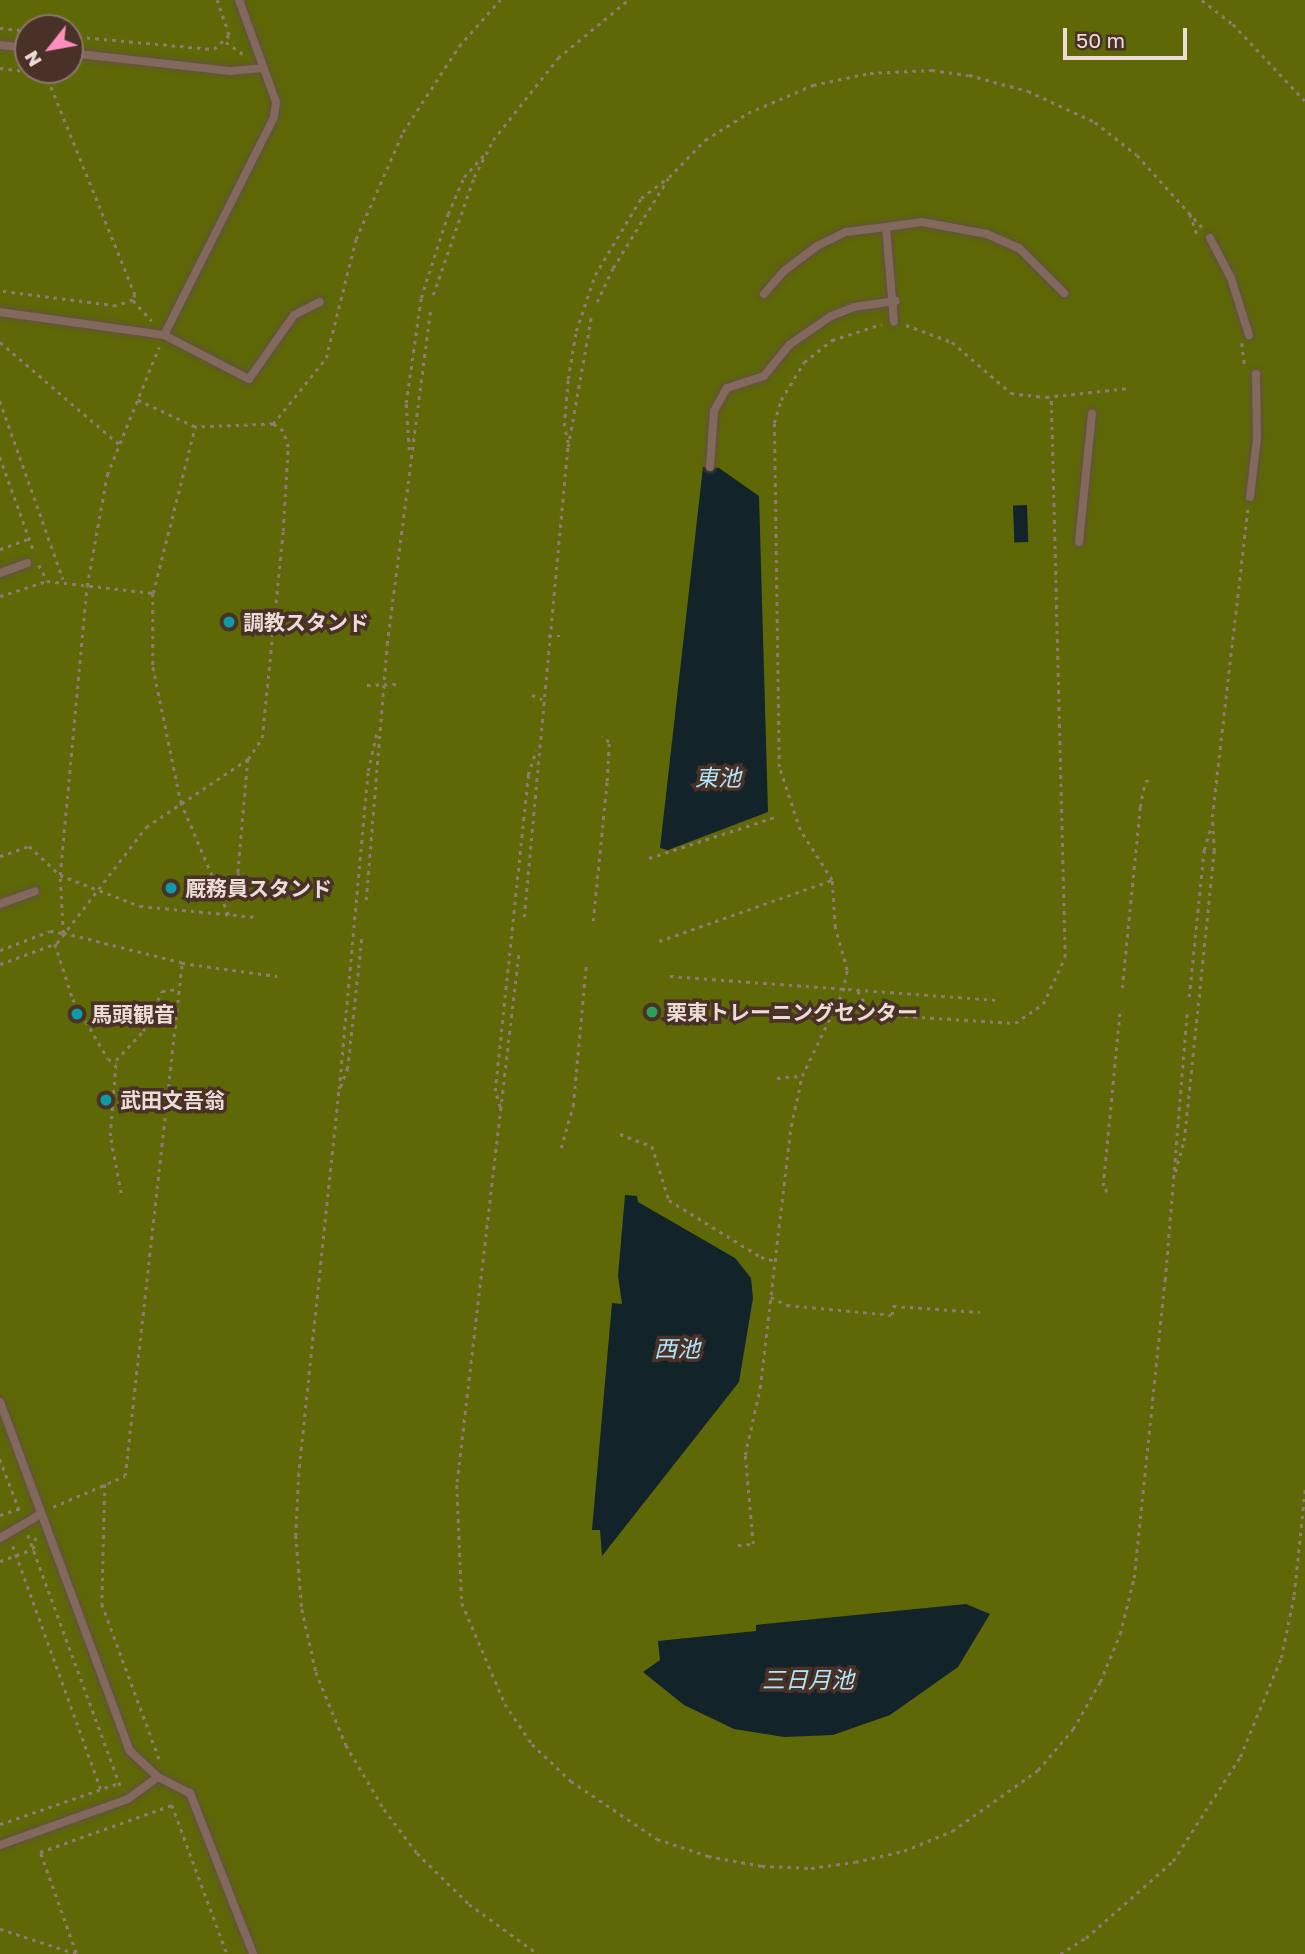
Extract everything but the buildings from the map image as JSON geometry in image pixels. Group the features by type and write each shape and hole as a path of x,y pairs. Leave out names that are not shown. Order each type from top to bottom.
{"lane":[{"path":"164,335 274,117 276,102 239,0"},
{"path":"84,54 230,71 263,68"},
{"path":"764,294 784,271 817,246 846,232 922,222 987,234 1020,248 1064,293"},
{"path":"886,227 896,301 894,322"},
{"path":"1210,238 1238,298 1249,335"},
{"path":"710,467 714,411 727,388 764,376 789,345 831,316 854,307 896,301"},
{"path":"0,312 164,335 249,379 294,315 320,302"},
{"path":"1250,497 1257,438 1256,374"},
{"path":"1079,542 1092,414"},
{"path":"0,573 27,563"},
{"path":"0,904 35,891"},
{"path":"0,1402 130,1751 158,1777 190,1793 253,1954"},
{"path":"4,1537 41,1514"},
{"path":"0,1845 128,1799 158,1777"}],"path":[{"path":"84,37 214,49 229,35 217,0"},
{"path":"273,424 326,358 356,239 403,132 459,46 500,0"},
{"path":"409,450 406,403 424,288 464,177 489,149 558,58 628,0"},
{"path":"1202,0 1234,23 1305,101"},
{"path":"0,68 38,73 48,79 135,294 133,300"},
{"path":"569,447 564,426 576,331 595,275 641,198 669,177 716,133 748,113 813,85 870,73 932,70 969,75 1028,91 1095,122 1137,155 1189,209 1210,238"},
{"path":"433,295 455,228 489,149"},
{"path":"597,302 669,177"},
{"path":"1189,209 1200,240"},
{"path":"0,291 116,306 133,300"},
{"path":"63,933 60,875 87,586 107,475 164,335 133,300"},
{"path":"366,900 378,724 430,312"},
{"path":"524,917 538,781 537,747 569,447 591,318"},
{"path":"738,1545 753,1544 745,1455 760,1388 802,1076 843,990 847,970 835,927 832,880 800,831 779,767 774,423 781,400 804,362 832,340 859,328 894,322 952,342 1011,393 1051,396 1129,388"},
{"path":"1239,332 1245,375"},
{"path":"0,342 119,444"},
{"path":"858,991 871,1014 1015,1023 1043,1004 1065,957 1051,396"},
{"path":"0,964 55,944 146,827 248,759 262,738 283,531 288,447 283,431 273,424 195,427 137,400"},
{"path":"0,401 63,581"},
{"path":"195,427 153,593 153,667 181,802 229,915"},
{"path":"0,457 30,538 0,549"},
{"path":"1174,1175 1184,1141 1214,850 1213,822 1250,497"},
{"path":"1240,499 1247,520"},
{"path":"0,596 47,580 153,593"},
{"path":"548,636 562,636"},
{"path":"367,685 397,684"},
{"path":"532,695 542,699"},
{"path":"378,724 368,771 337,1070 339,1092 299,1473 296,1535 302,1609 316,1672 346,1745 384,1809 417,1853 469,1904 538,1954"},
{"path":"593,921 609,742 601,737"},
{"path":"500,1107 495,1091 528,775 537,747"},
{"path":"248,759 238,873 248,892 258,896"},
{"path":"1122,988 1140,807 1145,781 1152,781"},
{"path":"649,858 775,817"},
{"path":"1189,997 1204,850 1213,822"},
{"path":"0,856 29,846 60,875 140,906 255,917"},
{"path":"659,941 832,880"},
{"path":"0,950 50,931 182,962 277,976"},
{"path":"339,1092 348,1068 362,939"},
{"path":"55,944 73,999 108,1059 116,1063"},
{"path":"519,955 506,1092 500,1107 457,1485 462,1603 505,1704 532,1744 571,1781 657,1839 708,1856 762,1866 811,1868 855,1863 904,1851 952,1831 1038,1770 1073,1728 1120,1634 1133,1578 1174,1175 1173,1140 1187,1014"},
{"path":"41,1514 125,1476 182,962"},
{"path":"561,1147 573,1106 586,966"},
{"path":"670,976 995,1000"},
{"path":"121,1193 110,1136 116,1063 143,1031 163,991 178,989"},
{"path":"1107,1192 1102,1186 1119,1010"},
{"path":"777,1077 802,1076"},
{"path":"620,1133 652,1146 669,1200 761,1257 775,1261"},
{"path":"771,1297 787,1305 892,1315 893,1306 981,1312"},
{"path":"0,1460 119,1783 141,1816"},
{"path":"106,1485 102,1604 160,1761 158,1777"},
{"path":"1060,1954 1118,1912 1173,1861 1240,1757 1281,1658 1294,1595 1305,1488"},
{"path":"19,1508 0,1516 4,1537 17,1555 101,1789"},
{"path":"0,1561 33,1549"},
{"path":"0,1824 119,1783"},
{"path":"77,1954 40,1852 172,1805 227,1954"},
{"path":"0,1929 77,1954"}],"green space":[{"name":"栗東トレーニングセンター","path":"0,0 1305,0 1305,1954 0,1954"}],"water":[{"name":"東池","path":"703,467 719,468 759,496 768,812 668,850 660,848"},
{"path":"1013,505 1027,505 1028,542 1014,542"},
{"name":"西池","path":"625,1195 637,1196 638,1202 735,1258 751,1278 753,1298 739,1382 602,1556 600,1530 592,1530 612,1303 622,1304 618,1276"},
{"name":"三日月池","path":"966,1604 990,1614 958,1667 890,1715 833,1735 784,1737 734,1729 684,1705 643,1672 660,1660 658,1641 756,1631 756,1625"}],"place":[{"name":"調教スタンド","path":"229,622"},
{"name":"厩務員スタンド","path":"171,888"},
{"name":"栗東トレーニングセンター","path":"652,1012"},
{"name":"馬頭観音","path":"77,1014"},
{"name":"武田文吾翁","path":"106,1100"}]}
